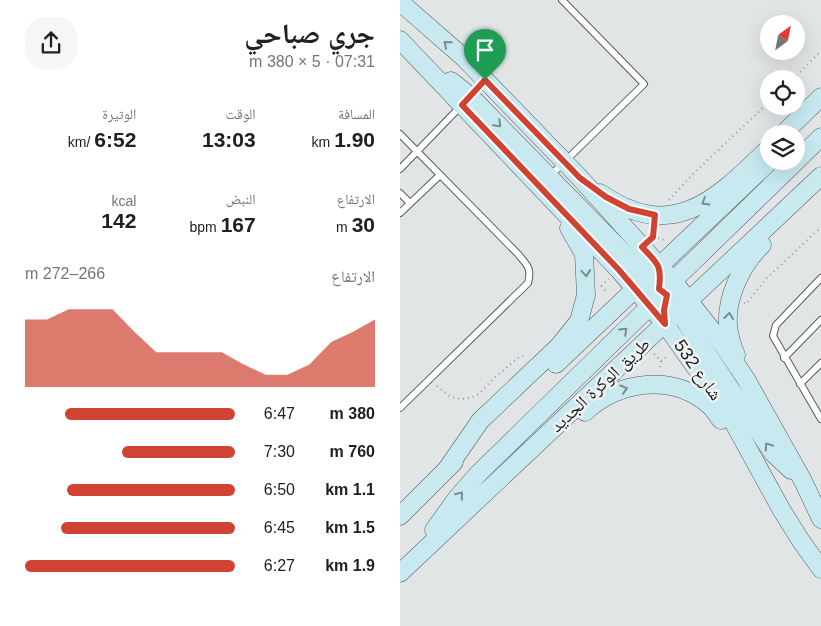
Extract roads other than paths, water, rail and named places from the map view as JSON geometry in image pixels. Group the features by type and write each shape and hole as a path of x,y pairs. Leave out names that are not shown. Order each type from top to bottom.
{"street":[{"name":"شارع 532","path":"400,2 463,57 472,94 619,270 662,291 718,338 746,379 803,481 821,519"},
{"path":"402,47 472,94 549,176 662,291 773,453 803,481"},
{"name":"شارع 532","path":"472,94 564,162 580,178 642,247 662,291"},
{"path":"447,469 480,421 559,346 578,320 586,295 584,254 573,234 554,211 472,94"},
{"path":"792,125 821,97"},
{"path":"805,128 821,113"},
{"path":"405,568 457,498 478,474 662,291 821,137"},
{"path":"580,178 606,197 629,209 655,215 683,213 708,201 732,183 760,157"},
{"path":"665,324 662,291 763,170"},
{"path":"400,516 447,469 662,291 821,176"},
{"path":"746,379 731,342 728,324 731,302 742,269 758,249 821,188"},
{"name":"شارع 532","path":"665,324 730,416 781,509 821,569"},
{"name":"طريق الوكرة الجديد","path":"405,568 665,324"},
{"path":"488,490 516,478 598,400 637,385 659,384 689,391 710,405 730,430 760,488 781,509"}],"lane":[{"path":"549,176 644,84 562,0"},
{"path":"400,169 472,94"},
{"path":"400,134 518,254 529,268 530,274 528,283 400,408"},
{"path":"400,213 440,175"},
{"path":"400,193 410,203"},
{"path":"821,278 776,325 773,336 800,384 819,410 821,419"},
{"path":"784,358 821,320"},
{"path":"800,384 821,363"}]}
